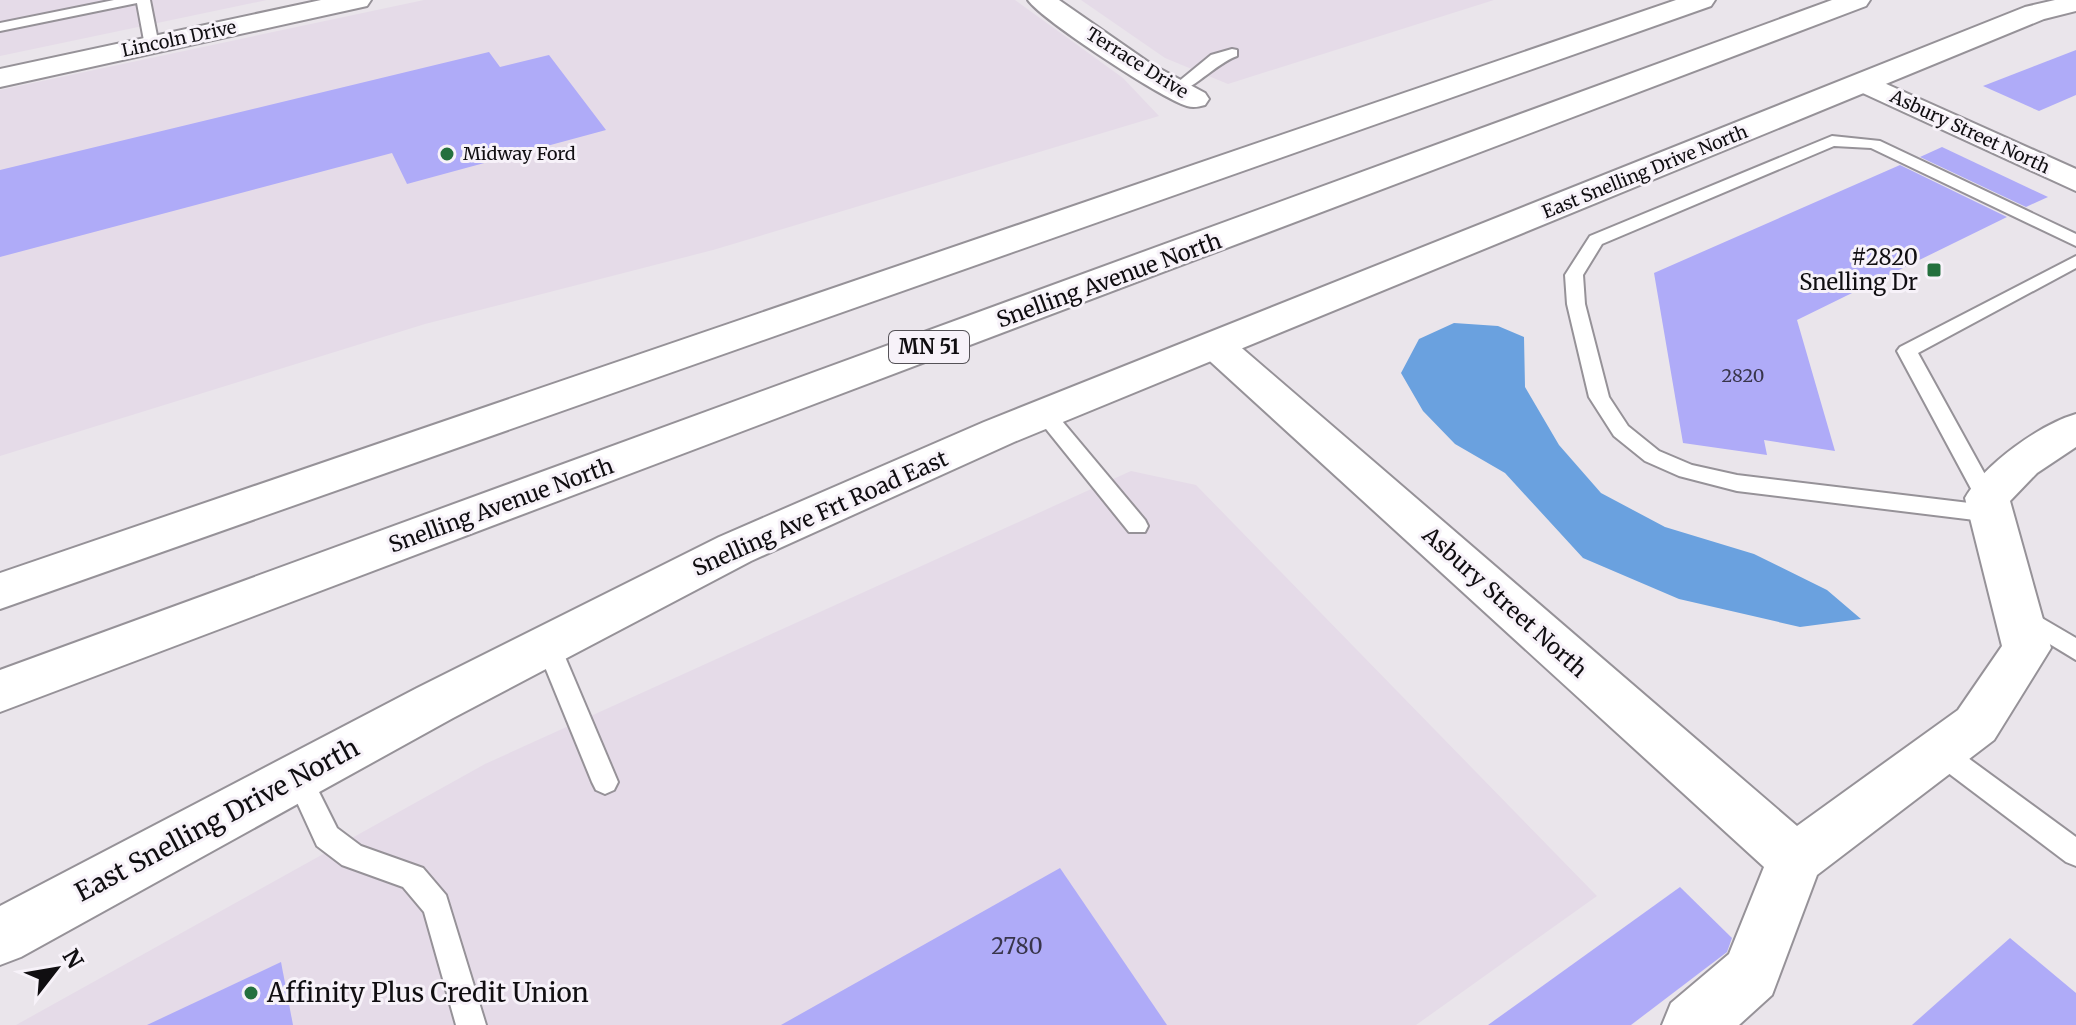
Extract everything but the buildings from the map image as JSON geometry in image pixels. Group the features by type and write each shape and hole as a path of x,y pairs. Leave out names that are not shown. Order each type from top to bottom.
{"main road":[{"path":"0,591 1702,0"},
{"name":"Snelling Avenue North","path":"0,691 1857,0"},
{"name":"Lincoln Drive","path":"0,78 352,1"},
{"name":"Terrace Drive","path":"1046,1 1141,70 1186,94"},
{"name":"East Snelling Drive North","path":"1215,345 2035,13 2076,3"},
{"name":"Asbury Street North","path":"1864,83 2076,181"},
{"name":"Asbury Street North","path":"1215,345 1795,859"},
{"name":"Snelling Ave Frt Road East","path":"435,703 735,549 1045,414 1215,345"},
{"path":"1693,1025 1751,974 1795,859 1976,725 2027,648 1989,506 2022,463 2076,428"},
{"name":"East Snelling Drive North","path":"0,937 435,703"}],"lane":[{"path":"0,27 134,0"},
{"path":"143,0 152,46"},
{"path":"1186,94 1216,58 1232,53"},
{"path":"1989,506 1737,483 1687,471 1652,456 1621,431 1599,397 1576,304 1574,275 1596,240 1832,141 1874,144 2076,241"},
{"path":"1989,506 1907,351 2076,261"},
{"path":"1045,414 1137,526"},
{"path":"2015,611 2076,650"},
{"path":"548,645 605,782"},
{"path":"1940,752 2076,853"},
{"path":"298,776 327,837 352,856 413,877 436,905 471,1025"}],"shaded area":[{"path":"0,0 267,0 0,56"},
{"path":"424,0 1015,0 1123,78 1159,116 713,250 425,324 0,456 0,90"},
{"path":"1081,0 1494,0 1228,84 1165,58"},
{"path":"1131,471 1196,485 1597,896 1416,1025 16,1025 485,764"}],"water":[{"path":"1454,323 1498,326 1524,337 1525,387 1559,445 1601,493 1665,527 1754,554 1827,590 1861,619 1800,627 1679,599 1583,558 1505,473 1455,444 1423,411 1401,373 1419,339"}],"place":[{"name":"Midway Ford","path":"447,154"},
{"name":"#2820 Snelling Dr","path":"1934,270"},
{"name":"Affinity Plus Credit Union","path":"251,993"}]}
